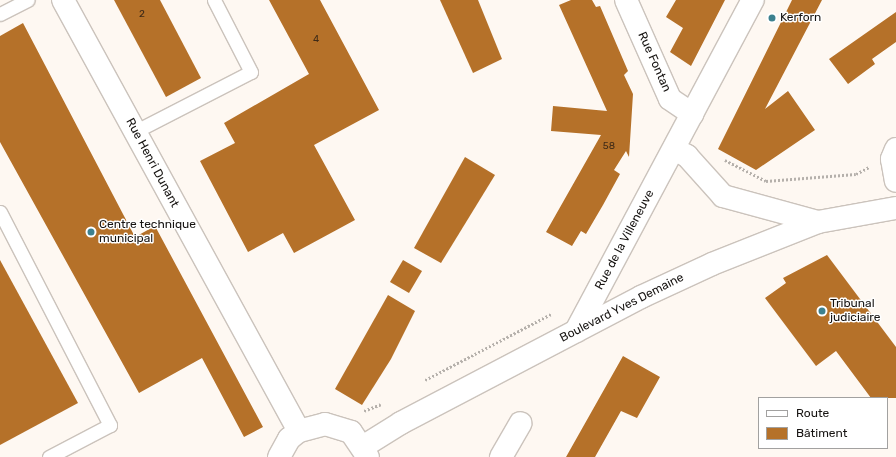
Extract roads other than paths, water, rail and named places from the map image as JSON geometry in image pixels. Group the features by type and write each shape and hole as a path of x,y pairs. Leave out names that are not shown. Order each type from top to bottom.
{"street":[{"name":"Rue Henri Dunant","path":"63,0 299,431"},
{"name":"Rue Fontan","path":"626,0 670,99 692,114"},
{"name":"Rue de la Villeneuve","path":"576,331 682,155 692,114 753,0"},
{"path":"894,154 896,181"},
{"path":"682,155 723,196 818,222"},
{"name":"Boulevard Yves Demaine","path":"366,452 401,423 576,331 712,264 818,222 896,208"},
{"path":"501,457 521,423"},
{"path":"279,457 289,439 299,431 325,424 350,432 366,452"}],"lane":[{"path":"0,14 28,0"},
{"path":"136,131 251,72 214,0"},
{"path":"0,212 110,425 49,457"}],"place":[{"name":"Kerforn","path":"772,18"},
{"name":"Centre technique municipal","path":"91,232"},
{"name":"Tribunal judiciaire","path":"822,311"}]}
